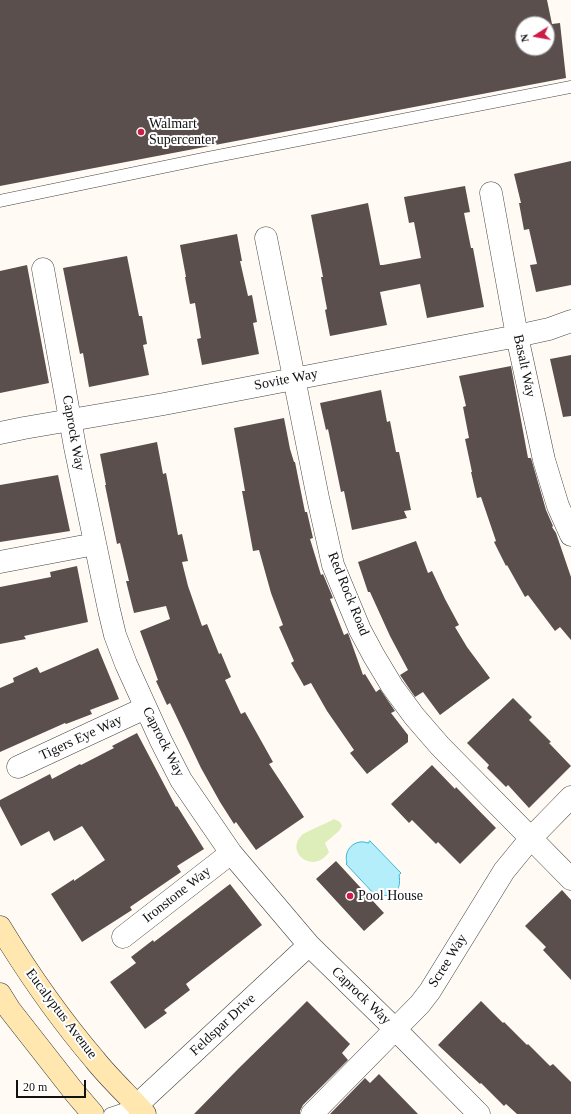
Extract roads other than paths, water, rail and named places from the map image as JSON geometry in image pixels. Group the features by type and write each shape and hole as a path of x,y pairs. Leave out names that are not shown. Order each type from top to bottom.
{"main road":[{"name":"Eucalyptus Avenue","path":"0,927 17,954 66,1023 95,1060 141,1109"},
{"path":"0,994 28,1034 93,1114"}],"street":[{"name":"Basalt Way","path":"491,193 517,336 544,460 558,506 571,534"},
{"name":"Red Rock Road","path":"266,238 318,498 333,565 360,630 392,686 414,716 440,746 571,880"},
{"name":"Caprock Way","path":"43,269 75,447 115,635 145,708 182,780 230,853 309,945 396,1029 479,1114"},
{"name":"Sovite Way","path":"0,433 164,404 517,336 549,329 571,321"},
{"path":"0,562 95,544"},
{"name":"Tigers Eye Way","path":"18,767 145,708"},
{"name":"Scree Way","path":"312,1114 420,1004 430,991 504,871 531,838 571,797"},
{"name":"Ironstone Way","path":"123,937 230,853"},
{"name":"Feldspar Drive","path":"141,1109 309,945"}],"lane":[{"path":"0,201 207,158 571,87"},
{"path":"110,1114 141,1109"}],"water":[{"path":"370,841 401,873 399,875 400,881 398,889 392,894 378,894 376,896 346,864 348,850 351,846 359,842 368,843"}],"place":[{"name":"Walmart Supercenter","path":"141,132"},
{"name":"Pool House","path":"350,896"}]}
